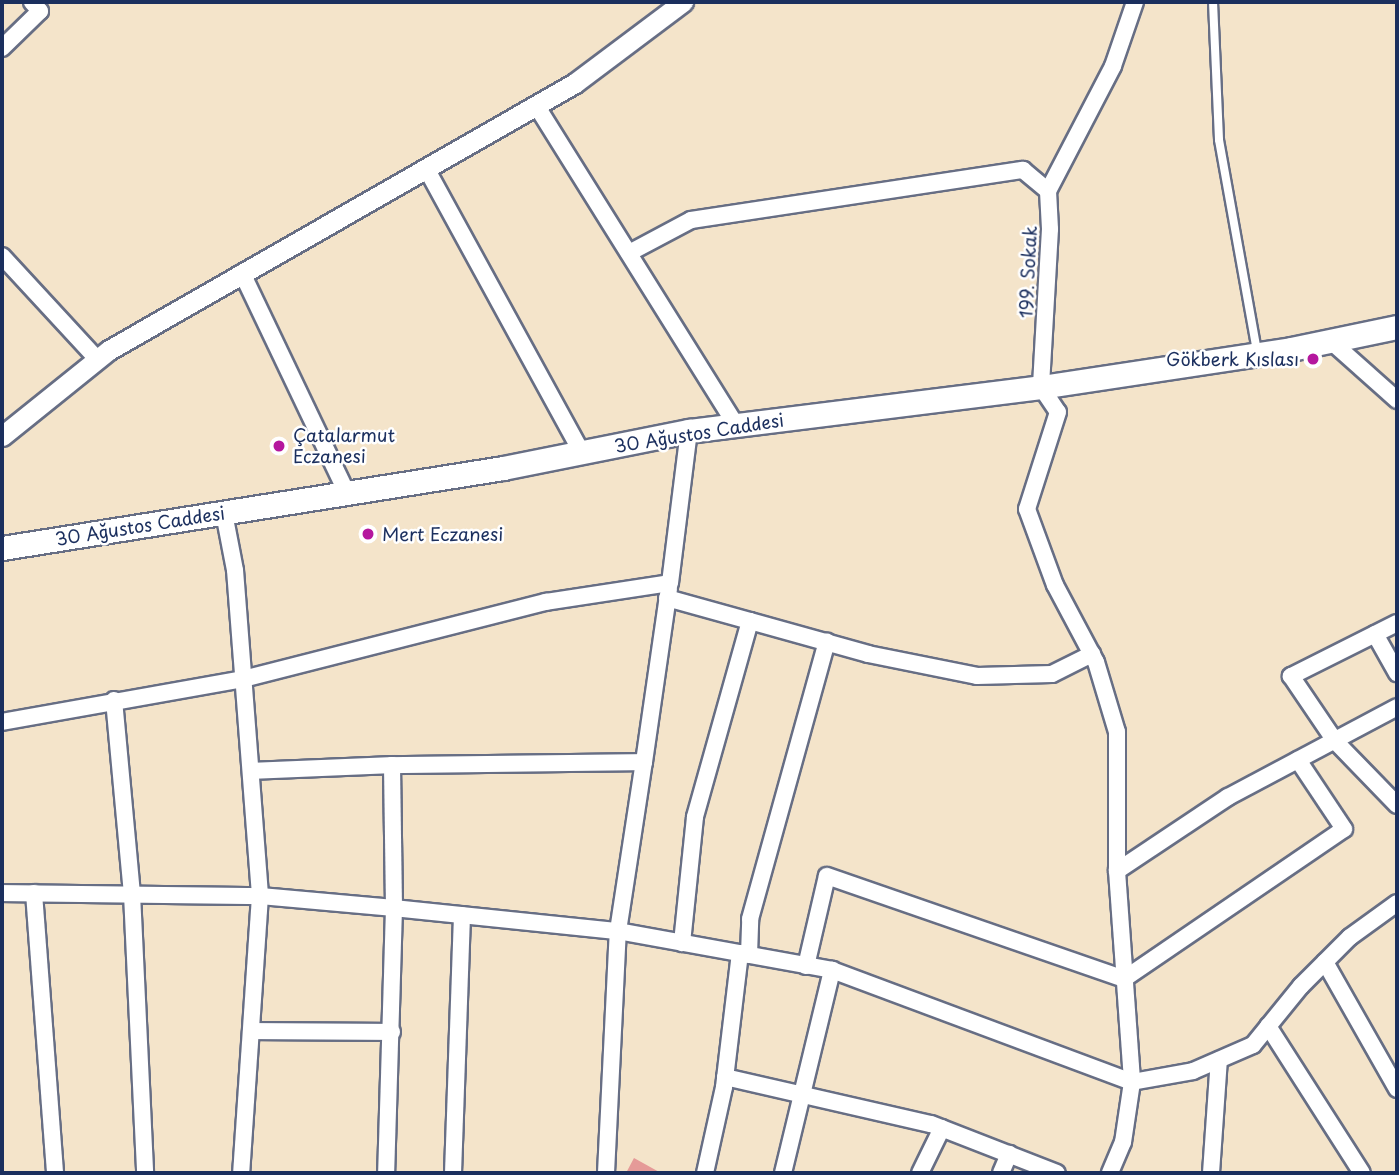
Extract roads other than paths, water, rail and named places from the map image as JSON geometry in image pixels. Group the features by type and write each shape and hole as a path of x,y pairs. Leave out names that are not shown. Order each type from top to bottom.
{"main road":[{"name":"30 Ağustos Caddesi","path":"2,548 582,453 689,431 1041,387 1332,342 1397,327"}],"street":[{"path":"2,48 40,11 32,2"},
{"path":"2,436 97,359 575,83 683,2"},
{"path":"628,253 691,220 1023,170 1048,191 1113,66 1135,2"},
{"path":"536,105 736,425"},
{"path":"426,168 582,453"},
{"name":"199. Sokak","path":"1041,387 1050,229 1048,191"},
{"path":"5,264 97,359"},
{"path":"242,273 347,493"},
{"path":"1332,342 1397,400"},
{"path":"1041,387 1058,412 1027,509 1055,584 1092,654 1117,732 1116,871 1132,1082 1123,1142 1110,1173"},
{"path":"606,1173 618,931 689,431"},
{"path":"224,513 235,569 260,896 253,1031 241,1173"},
{"path":"2,722 243,679 547,602 668,591 750,621 827,642 977,676 1052,674 1092,654"},
{"path":"682,943 695,817 750,621"},
{"path":"1397,623 1291,676 1335,740 1397,805"},
{"path":"1375,634 1397,673"},
{"path":"705,1173 725,1077 750,919 827,642"},
{"path":"114,701 132,894 145,1173"},
{"path":"1116,871 1228,797 1397,707"},
{"path":"1124,979 1344,830 1298,760"},
{"path":"251,771 392,765 644,762"},
{"path":"386,1173 394,908 392,765"},
{"path":"806,966 827,876 1124,979"},
{"path":"2,893 260,896 618,931 832,971 1132,1082 1193,1071 1253,1045 1325,962 1395,911"},
{"path":"34,893 55,1173"},
{"path":"453,1173 462,915"},
{"path":"1325,962 1397,1089"},
{"path":"783,1173 800,1093 832,971"},
{"path":"1268,1026 1362,1173"},
{"path":"253,1031 392,1032"},
{"path":"1211,1173 1219,1060"},
{"path":"725,1077 942,1128 1057,1173"},
{"path":"920,1173 942,1128"},
{"path":"1001,1173 1009,1154"}],"lane":[{"path":"1213,2 1219,140 1258,354"}],"place":[{"name":"Gökberk Kıslası","path":"1313,359"},
{"name":"Çatalarmut Eczanesi","path":"279,446"},
{"name":"Mert Eczanesi","path":"368,534"}]}
